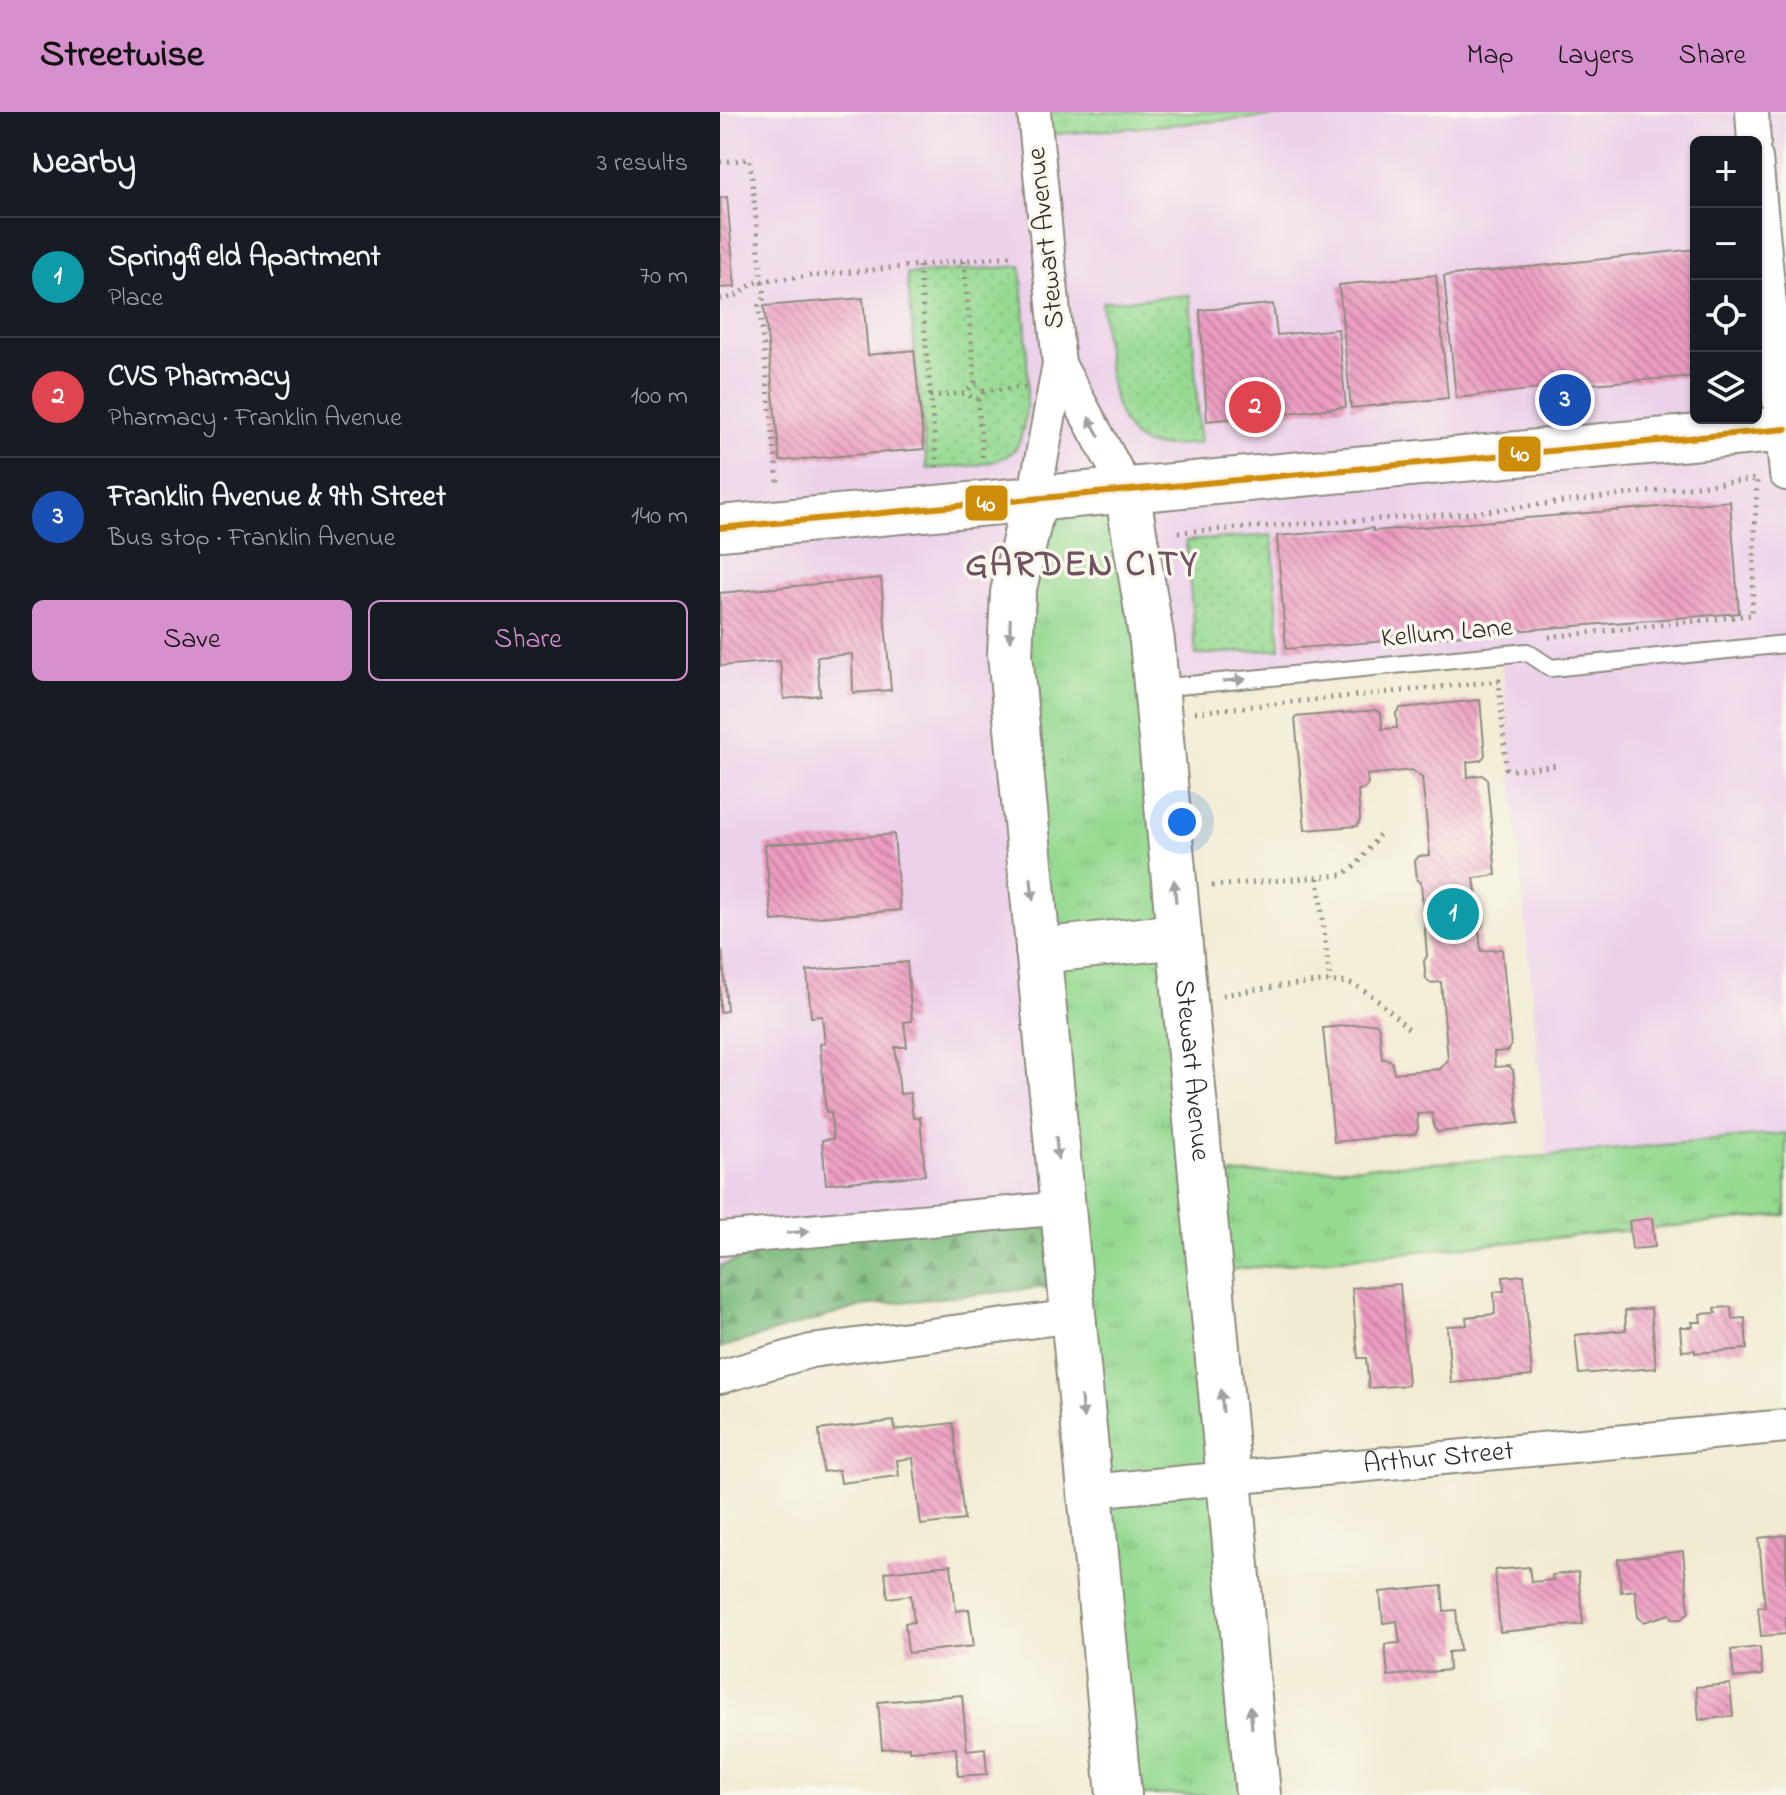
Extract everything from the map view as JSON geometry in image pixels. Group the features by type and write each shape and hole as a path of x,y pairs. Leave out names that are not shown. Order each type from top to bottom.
{"main road":[{"path":"720,528 1784,429"},
{"name":"Stewart Avenue","path":"1127,490 1157,688 1258,1795"},
{"name":"Stewart Avenue","path":"1034,499 1013,593 1010,654 1119,1795"},
{"path":"1038,951 1179,936"}],"street":[{"name":"Stewart Avenue","path":"1034,112 1059,364 1034,499"},
{"path":"1752,112 1754,136"},
{"path":"1761,208 1786,474"},
{"name":"Stewart Avenue","path":"1059,364 1127,490"},
{"path":"720,1239 1063,1208"},
{"path":"720,1377 811,1351 1073,1316"},
{"name":"Arthur Street","path":"1090,1491 1786,1426"}],"lane":[{"name":"Kellum Lane","path":"1157,688 1527,652 1551,668 1786,644"}],"path":[{"path":"720,162 750,159 765,296 759,306 778,482"},
{"path":"720,299 737,298 756,282 762,281 1011,256"},
{"path":"964,261 975,384"},
{"path":"919,266 937,468"},
{"path":"975,384 983,391"},
{"path":"969,393 975,384"},
{"path":"983,391 1025,387"},
{"path":"983,391 978,399 983,463"},
{"path":"930,396 969,393"},
{"path":"969,393 978,399"},
{"path":"1178,532 1470,513 1757,479 1752,615 1548,637"},
{"path":"1195,712 1499,681 1506,768 1560,765"},
{"path":"1212,886 1342,875 1350,872 1382,831"},
{"path":"1318,878 1330,982"},
{"path":"1223,995 1343,982 1357,986 1412,1032"}],"shaded area":[{"path":"720,112 1031,112 1033,136 1327,112 1786,112 1786,1133 1547,1156 1501,655 1157,688 1069,1285 862,1306 720,1348"}],"green space":[{"path":"1031,112 1327,112 1033,136"},
{"path":"1021,266 1027,394 1020,440 1011,453 992,462 927,469 907,274"},
{"path":"1190,295 1200,443 1168,446 1144,443 1128,429 1114,396 1102,302"},
{"path":"1096,508 1118,519 1209,1176 1547,1156 1786,1133 1786,1215 1217,1271 1262,1795 1116,1795 1016,717 1026,525"},
{"path":"1272,535 1280,649 1196,655 1186,541"},
{"path":"1060,1193 1069,1285 862,1306 720,1348 720,1266 870,1219"}],"building":[{"path":"727,197 735,287 720,288 720,198"},
{"path":"1690,250 1690,376 1456,398 1444,276"},
{"path":"1436,275 1448,398 1351,408 1339,285"},
{"path":"863,298 868,355 914,350 924,449 780,461 764,306"},
{"path":"1273,304 1277,335 1338,329 1346,407 1207,421 1200,310"},
{"path":"1730,501 1739,613 1286,649 1277,536 1373,528 1373,531"},
{"path":"881,578 891,690 853,693 852,654 817,657 820,695 784,699 780,661 720,666 720,593"},
{"path":"1480,700 1485,755 1481,760 1467,762 1468,777 1482,775 1487,779 1496,875 1474,878 1477,899 1481,903 1481,951 1502,949 1511,1046 1508,1051 1494,1052 1495,1067 1509,1066 1513,1070 1519,1123 1438,1132 1434,1128 1432,1113 1417,1114 1418,1129 1415,1134 1334,1142 1323,1028 1375,1023 1379,1027 1382,1059 1392,1062 1394,1073 1440,1069 1448,1060 1441,982 1430,983 1426,979 1421,883 1417,879 1415,861 1419,856 1430,855 1422,778 1412,770 1367,775 1368,784 1358,790 1360,820 1357,826 1305,830 1295,717 1376,710 1381,713 1382,729 1397,728 1396,713 1400,708"},
{"path":"894,834 900,910 772,921 765,845"},
{"path":"720,951 727,1011 720,1012"},
{"path":"907,962 912,1021 904,1022 907,1047 895,1047 900,1094 910,1093 913,1118 920,1117 925,1175 826,1184 822,1140 833,1139 831,1112 826,1112 820,1044 825,1043 822,1016 811,1017 807,971"},
{"path":"1652,1218 1655,1247 1632,1249 1629,1221"},
{"path":"1524,1275 1532,1376 1451,1383 1447,1326 1467,1325 1466,1317 1495,1314 1494,1292 1504,1291 1503,1277"},
{"path":"1400,1284 1408,1385 1369,1388 1366,1358 1358,1358 1352,1288"},
{"path":"1731,1307 1732,1319 1745,1318 1747,1349 1682,1351 1680,1327 1693,1327 1692,1322 1701,1322 1700,1314 1716,1313 1715,1308"},
{"path":"1651,1308 1656,1368 1579,1374 1575,1335 1626,1330 1625,1311"},
{"path":"894,1421 895,1430 953,1423 964,1520 921,1525 913,1458 897,1460 899,1476 841,1483 839,1470 823,1472 819,1430"},
{"path":"1786,1535 1786,1634 1761,1636 1758,1607 1765,1607 1759,1538"},
{"path":"1683,1551 1689,1612 1681,1619 1673,1619 1670,1614 1644,1622 1638,1617 1635,1590 1621,1592 1618,1559"},
{"path":"951,1565 956,1611 969,1609 974,1646 908,1653 905,1623 914,1622 911,1595 888,1598 885,1572"},
{"path":"1529,1567 1531,1582 1553,1580 1552,1575 1578,1572 1583,1624 1500,1632 1495,1570"},
{"path":"1442,1586 1444,1611 1456,1610 1460,1651 1448,1652 1449,1670 1388,1676 1385,1644 1400,1643 1397,1621 1383,1623 1380,1592"},
{"path":"1760,1647 1762,1675 1734,1678 1731,1650"},
{"path":"1730,1684 1733,1716 1699,1720 1696,1687"},
{"path":"962,1695 967,1750 985,1748 987,1774 958,1776 956,1748 882,1749 878,1702"}],"transit line":[{"name":"40","path":"720,528 1786,429"}],"place":[{"name":"Franklin Avenue & 9th Street","path":"1565,400"},
{"name":"CVS Pharmacy","path":"1255,407"},
{"name":"Springfield Apartment","path":"1453,914"}],"district":[{"name":"GARDEN CITY","path":"1082,566"}]}
